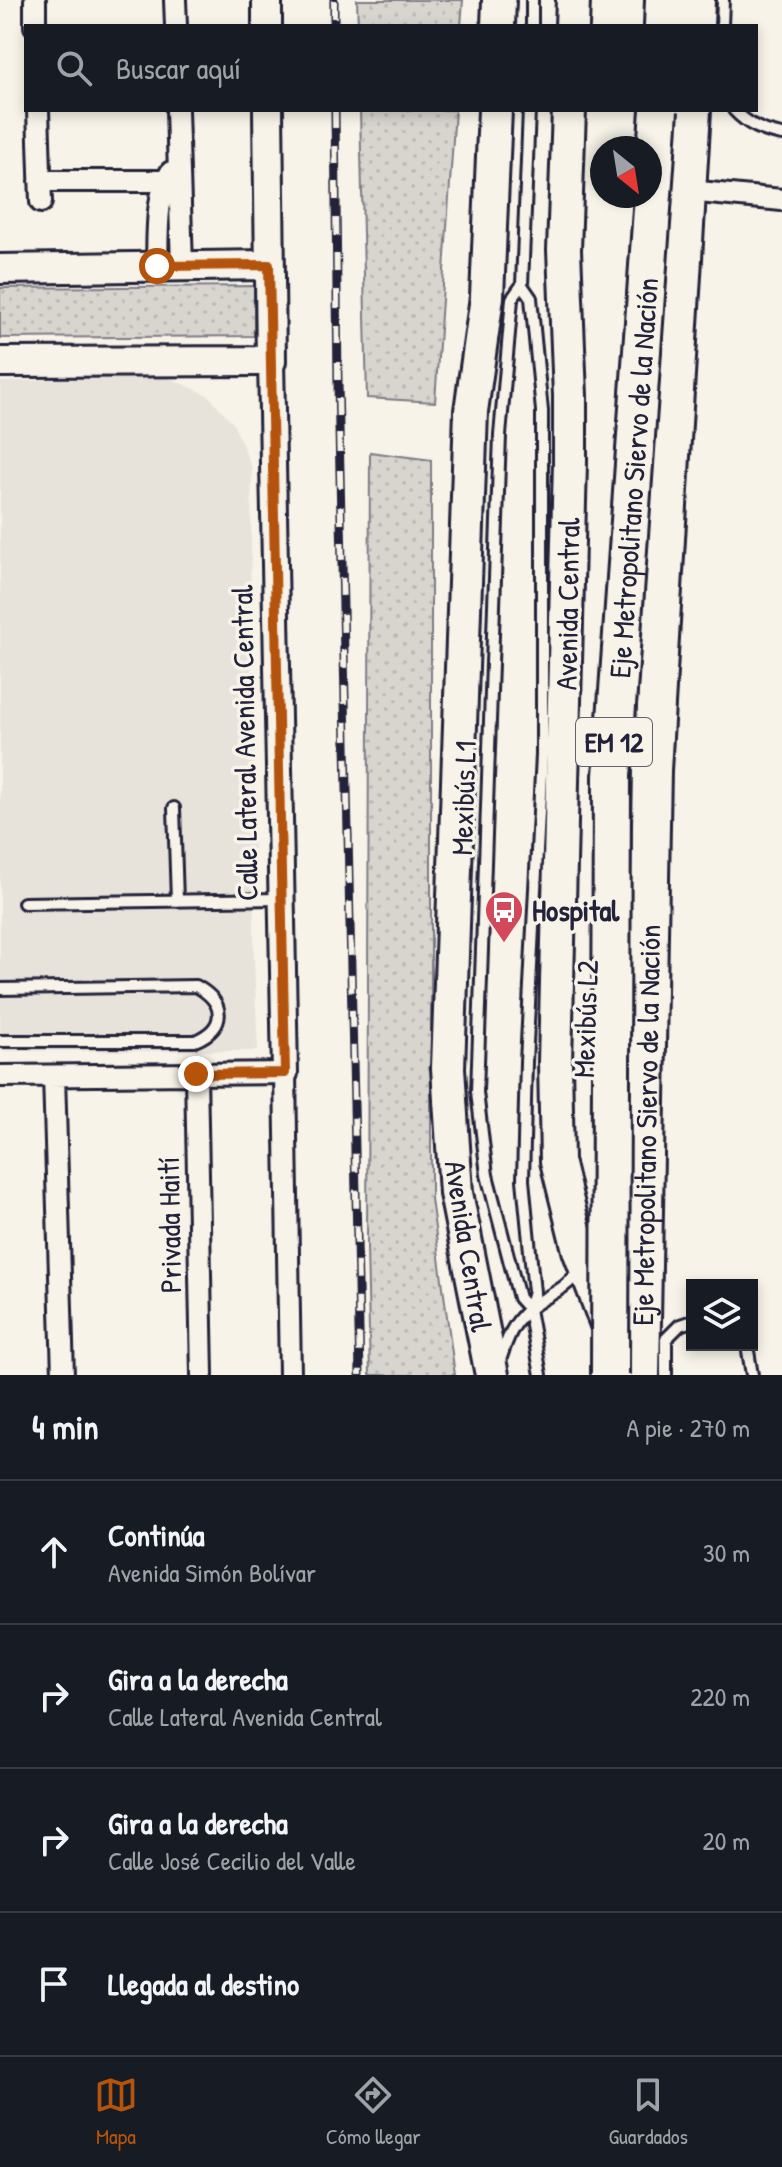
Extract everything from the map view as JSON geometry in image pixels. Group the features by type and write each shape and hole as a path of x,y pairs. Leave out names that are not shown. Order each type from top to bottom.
{"highway":[{"path":"498,24 499,0"},
{"path":"572,24 573,0"},
{"path":"663,24 664,0"},
{"path":"695,24 696,0"},
{"name":"Avenida Central","path":"494,1375 456,1193 448,1068 471,411 487,297 495,112"},
{"name":"Avenida Central","path":"569,112 564,250 570,462 555,1062 557,1161 626,1375"},
{"name":"Eje Metropolitano Siervo de la Nación","path":"610,1375 612,776 659,112"},
{"name":"Eje Metropolitano Siervo de la Nación","path":"641,1375 652,770 692,112"}],"main road":[{"path":"267,0 267,24"},
{"name":"Calle Lateral Avenida Central","path":"268,112 271,361"},
{"path":"0,269 269,265"},
{"path":"0,362 271,361"}],"street":[{"path":"35,0 35,24"},
{"path":"175,0 176,24"},
{"path":"38,112 41,202"},
{"path":"169,266 177,112"},
{"path":"40,181 174,175"},
{"path":"699,192 782,200"},
{"name":"Calle Lateral Avenida Central","path":"271,361 290,1375"},
{"path":"0,1076 285,1073"},
{"name":"Privada Haití","path":"196,1074 202,1375"},
{"path":"54,1076 63,1375"}],"lane":[{"path":"532,0 532,24"},
{"path":"722,24 723,0"},
{"name":"Mexibús L1","path":"529,112 522,285 512,299 500,435 477,1092 487,1175 519,1298 529,1309"},
{"path":"736,112 743,120 763,131 782,135"},
{"name":"Mexibús L2","path":"599,1173 607,1084 643,208"},
{"name":"Mexibús L1","path":"522,285 531,298 542,411 542,755 523,1180 534,1292 529,1309 541,1375"},
{"path":"174,808 177,901"},
{"path":"24,903 282,899"},
{"path":"0,989 196,986 216,1001 218,1015 208,1035 195,1041 0,1041"},
{"path":"494,1375 511,1330 529,1309 557,1293 575,1276 587,1252"},
{"path":"666,1375 666,1339 686,1323"},
{"path":"748,1351 752,1375"}],"shaded area":[{"path":"357,0 463,0 461,24 358,24"},
{"path":"360,112 455,112 435,402 367,398"},
{"path":"254,286 254,336 0,338 0,288"},
{"path":"160,374 208,395 233,423 252,468 250,615 258,1051 0,1051 0,382"},
{"path":"370,452 431,460 431,1199 455,1375 370,1375 367,1247"}],"railway":[{"path":"334,0 334,24"},
{"path":"335,112 360,1375"}],"place":[{"name":"Hospital","path":"504,944"}],"route":[{"path":"157,266 269,265 285,1073 196,1074"}]}
